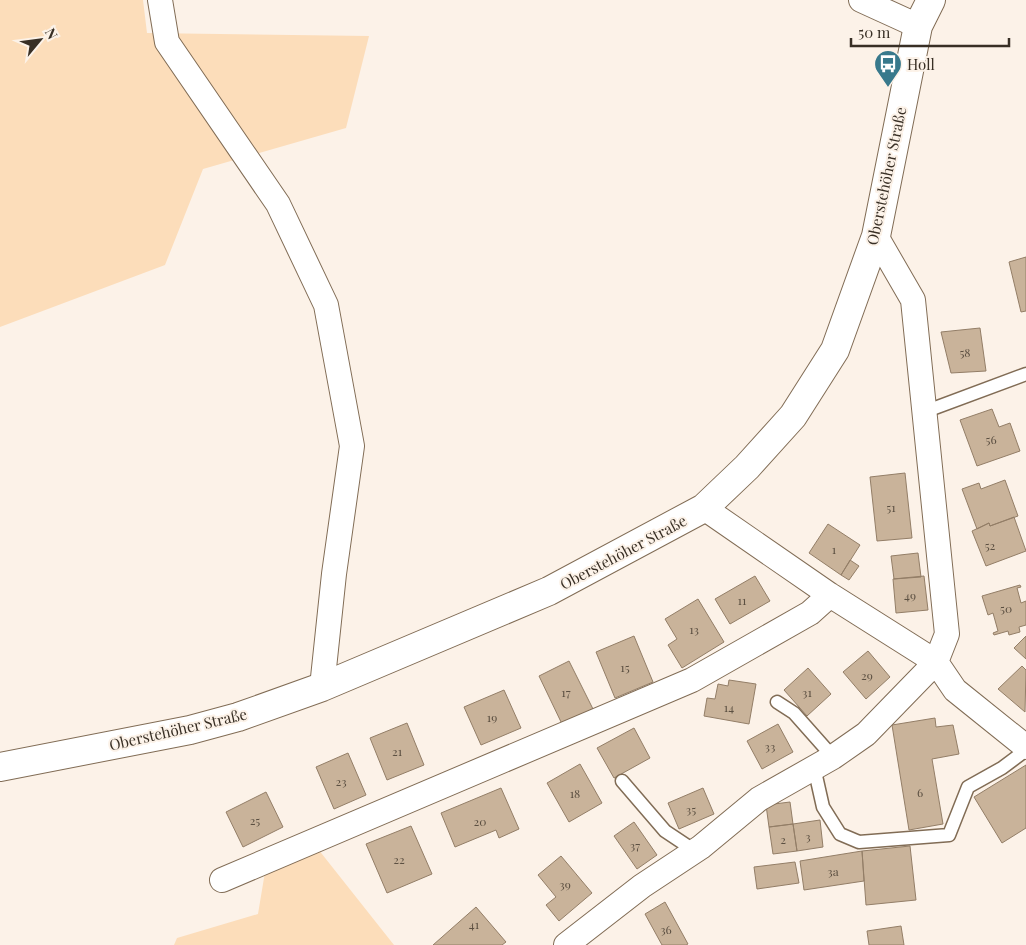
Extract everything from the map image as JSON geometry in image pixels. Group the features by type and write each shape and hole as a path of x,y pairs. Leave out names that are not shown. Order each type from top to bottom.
{"street":[{"path":"160,0 167,42 278,204 326,305 352,446 334,574 322,687"},
{"path":"862,0 918,26"},
{"name":"Oberstehöher Straße","path":"0,767 190,730 238,717 322,687 549,591 704,508 747,467 793,416 835,350 876,236 918,26 930,0"},
{"path":"566,945 642,886 695,852 759,799 823,762 866,734 936,662 947,634 913,300 876,236"},
{"path":"704,508 830,595 936,662 955,690 1026,748"},
{"path":"222,880 692,680 810,614 830,595"}],"lane":[{"path":"924,412 1026,374"},
{"path":"777,702 794,713 823,762 823,807 840,834 859,842 950,835 968,787 1002,768 1026,748"},
{"path":"622,781 665,831 695,852"}],"shaded area":[{"path":"0,0 143,0 147,33 369,36 346,128 203,169 165,265 0,327"},
{"path":"318,849 394,945 174,945 177,938 258,914 265,872"}],"building":[{"path":"1026,257 1026,311 1021,312 1009,262"},
{"path":"980,328 986,371 951,373 941,332"},
{"path":"992,409 999,427 1010,423 1020,451 977,466 960,420"},
{"path":"905,473 912,538 877,541 870,477"},
{"path":"1005,480 1018,516 990,526 989,523 977,529 962,489 979,483 981,489"},
{"path":"1014,517 1026,551 986,566 972,531 989,523 990,526"},
{"path":"828,524 860,545 841,575 809,553"},
{"path":"918,553 921,577 894,579 891,556"},
{"path":"850,560 859,566 849,580 841,575"},
{"path":"755,576 770,601 730,624 715,599"},
{"path":"924,576 928,610 896,613 893,579"},
{"path":"1020,585 1021,587 1017,588 1021,603 1026,601 1026,625 1019,627 1020,632 1009,635 1008,631 994,635 993,633 998,631 993,613 988,615 982,596"},
{"path":"698,599 724,642 682,668 668,645 677,639 665,619"},
{"path":"634,636 653,682 615,698 596,652"},
{"path":"1026,636 1026,659 1014,648"},
{"path":"868,651 890,677 866,699 843,672"},
{"path":"569,661 593,709 562,724 539,676"},
{"path":"1022,666 1026,670 1025,712 998,689"},
{"path":"808,668 831,694 807,716 784,690"},
{"path":"729,680 756,684 749,724 704,716 707,698 715,699 718,684 728,686"},
{"path":"504,690 521,728 481,745 464,707"},
{"path":"935,718 936,727 953,725 959,754 932,759 943,824 909,830 892,725"},
{"path":"407,723 424,765 387,780 370,738"},
{"path":"778,724 793,752 762,769 747,741"},
{"path":"634,728 650,758 614,778 597,748"},
{"path":"348,753 366,795 334,809 316,767"},
{"path":"580,764 602,803 569,822 547,783"},
{"path":"1026,765 1026,828 1002,843 974,797"},
{"path":"501,788 519,829 499,838 496,830 455,847 441,813"},
{"path":"703,788 714,814 679,829 668,803"},
{"path":"266,792 283,827 243,847 226,812"},
{"path":"790,802 793,824 769,827 766,805"},
{"path":"820,820 823,847 797,851 793,824"},
{"path":"634,822 657,855 637,869 614,836"},
{"path":"793,824 797,851 773,854 769,827"},
{"path":"411,826 432,874 387,893 366,844"},
{"path":"910,846 916,900 866,905 862,851"},
{"path":"862,851 864,881 804,890 800,861"},
{"path":"561,856 592,893 559,921 546,905 556,897 538,875"},
{"path":"795,862 799,883 757,889 754,867"},
{"path":"665,902 688,944 662,945 645,914"},
{"path":"476,907 506,942 502,945 433,945"},
{"path":"901,926 904,945 869,945 867,931"}],"place":[{"name":"Holl","path":"888,88"}]}
